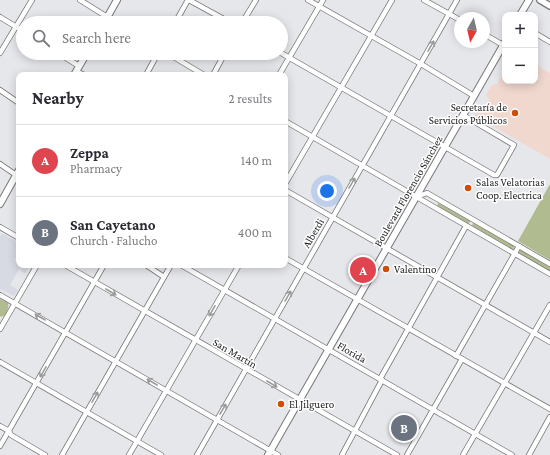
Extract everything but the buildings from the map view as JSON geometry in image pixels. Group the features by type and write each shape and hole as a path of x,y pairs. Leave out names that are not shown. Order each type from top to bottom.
{"main road":[{"path":"108,16 117,0"},
{"path":"522,12 529,0"},
{"name":"Boulevard Florencio Sánchez","path":"270,453 502,47"},
{"path":"76,71 83,60"},
{"path":"0,204 16,177"}],"street":[{"path":"23,16 32,0"},
{"path":"80,0 101,16"},
{"path":"179,16 189,0 218,16"},
{"path":"246,16 256,0"},
{"path":"308,0 474,96"},
{"path":"282,72 323,0"},
{"path":"288,179 392,0"},
{"path":"424,0 454,17"},
{"name":"Alberdi","path":"197,455 457,0"},
{"path":"540,0 550,6"},
{"path":"0,17 16,27 0,53"},
{"path":"538,35 550,42"},
{"path":"490,37 502,42"},
{"path":"290,58 494,175 497,175 514,145 463,115"},
{"path":"65,60 76,71"},
{"path":"148,72 154,60"},
{"path":"179,60 199,72"},
{"path":"215,72 221,60"},
{"path":"0,90 16,101"},
{"path":"288,123 550,274"},
{"path":"0,164 16,173"},
{"path":"288,192 550,342"},
{"path":"416,197 427,193 550,264"},
{"path":"342,455 409,328 467,227 473,220"},
{"path":"0,228 16,236"},
{"path":"456,356 519,246"},
{"path":"288,260 550,409"},
{"path":"0,330 35,268"},
{"name":"San Martín","path":"70,268 397,455"},
{"path":"0,446 102,268"},
{"path":"150,268 164,277"},
{"path":"62,455 169,268"},
{"name":"Florida","path":"186,268 512,455"},
{"path":"129,455 237,268"},
{"path":"0,295 217,420 270,453 278,455"},
{"path":"463,455 550,304"},
{"path":"407,455 462,359"},
{"path":"0,362 162,455"},
{"path":"529,455 550,417"},
{"path":"0,426 9,431 11,435 45,455"}],"shaded area":[{"name":"Secretaría de Servicios Públicos","path":"538,66 550,73 550,159 475,116 475,114 485,112 489,99 486,95 492,85 497,84 502,75 502,84 538,84"},
{"path":"2,233 16,241 16,257 14,260 16,261 16,268 28,268 25,273 19,269 10,285 18,290 14,296 0,289 0,237"}],"green space":[{"path":"550,184 550,260 518,241"},
{"path":"438,203 471,220 468,225 437,207"},
{"path":"474,222 513,245 514,248 512,250 471,227"},
{"path":"521,250 550,266 550,272 520,255 519,252"},
{"path":"0,299 8,303 6,313 1,317 0,316"}],"place":[{"name":"Secretaría de Servicios Públicos","path":"515,113"},
{"name":"Salas Velatorias Coop. Electrica","path":"468,188"},
{"name":"Valentino","path":"386,269"},
{"name":"Zeppa","path":"363,270"},
{"name":"El Jilguero","path":"281,404"},
{"name":"San Cayetano","path":"404,428"}]}
